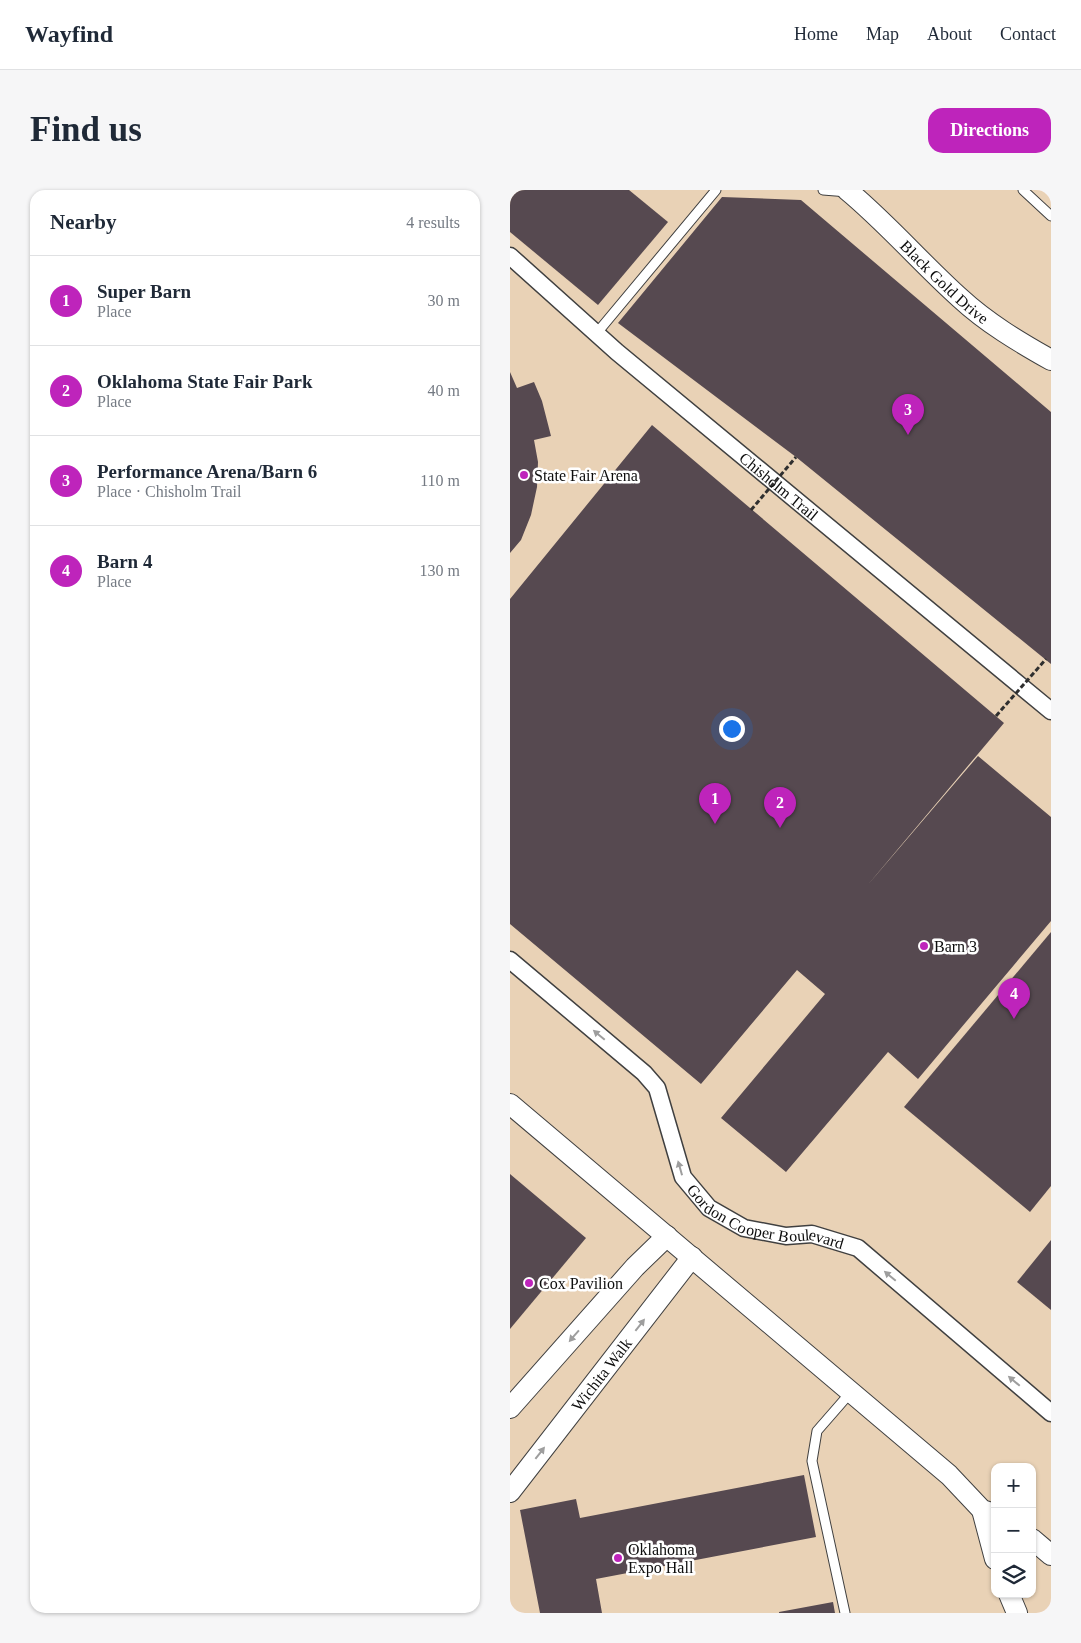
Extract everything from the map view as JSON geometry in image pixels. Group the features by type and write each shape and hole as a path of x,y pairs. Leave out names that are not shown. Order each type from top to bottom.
{"street":[{"name":"Black Gold Drive","path":"848,191 881,218 961,298 1014,339 1051,360"},
{"name":"Chisholm Trail","path":"510,256 596,334 853,549 1051,711"},
{"name":"Gordon Cooper Boulevard","path":"510,960 644,1072 657,1088 683,1177 709,1208 744,1228 786,1236 812,1234 858,1248 1051,1413"},
{"path":"510,1104 949,1475 988,1512 994,1553"},
{"path":"510,1408 635,1267 667,1236"},
{"name":"Wichita Walk","path":"510,1492 692,1257"},
{"path":"1036,1543 1051,1555"},
{"path":"1011,1598 1017,1613"}],"lane":[{"path":"596,334 716,190"},
{"path":"823,190 848,191"},
{"path":"1023,190 1051,216"},
{"path":"844,1613 812,1461 817,1431 851,1392"}],"path":[{"path":"751,510 796,457"},
{"path":"996,716 1046,659"}],"shaded area":[{"path":"510,190 1051,190 1051,1613 510,1613"}],"building":[{"path":"510,190 629,190 668,222 598,305 510,232"},
{"path":"722,197 801,200 1051,412 1051,664 796,457 618,323"},
{"name":"State Fair Arena","path":"510,372 517,388 534,382 542,401 551,436 534,440 538,462 537,487 531,515 521,540 510,553"},
{"path":"652,425 1004,723 866,887 978,756 1051,817 1051,921 918,1079 888,1052 786,1172 721,1118 825,994 797,970 701,1084 510,924 510,599"},
{"path":"1051,932 1051,1186 1030,1212 904,1107"},
{"name":"Cox Pavilion","path":"510,1174 586,1238 510,1329"},
{"path":"1051,1240 1051,1310 1017,1282"},
{"name":"Oklahoma Expo Hall","path":"804,1475 816,1537 596,1579 602,1613 540,1613 520,1510 576,1499 580,1518"},
{"path":"833,1602 835,1613 779,1613 779,1612"}],"place":[{"name":"Performance Arena/Barn 6","path":"908,435"},
{"name":"State Fair Arena","path":"524,475"},
{"name":"Super Barn","path":"715,824"},
{"name":"Oklahoma State Fair Park","path":"780,828"},
{"name":"Barn 3","path":"924,946"},
{"name":"Barn 4","path":"1014,1019"},
{"name":"Cox Pavilion","path":"529,1283"},
{"name":"Oklahoma Expo Hall","path":"618,1558"}]}
